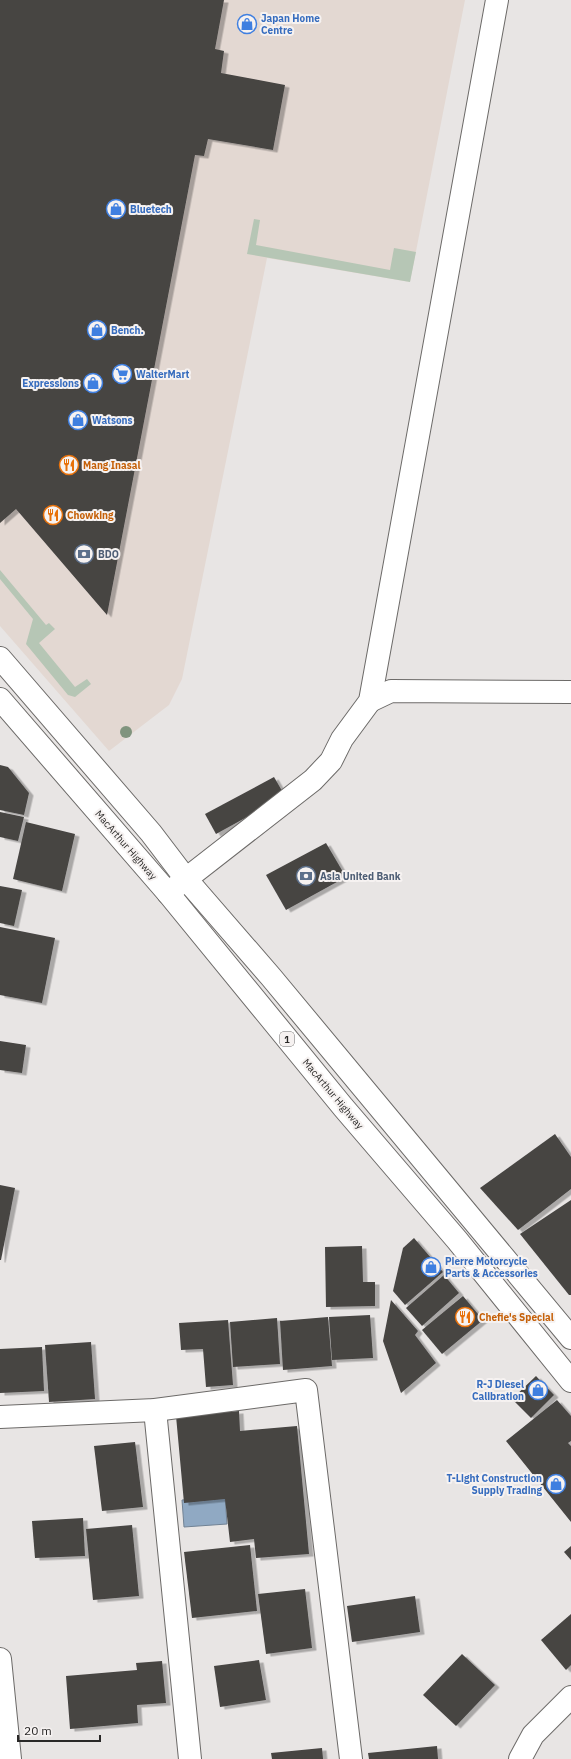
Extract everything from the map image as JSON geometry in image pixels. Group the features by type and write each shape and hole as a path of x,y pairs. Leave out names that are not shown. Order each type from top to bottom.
{"main road":[{"path":"168,893 225,846 313,780 330,761 342,739 370,701 496,0"},
{"path":"0,658 152,834 186,879 319,1035 571,1338"},
{"path":"370,701 391,691 571,692"},
{"name":"MacArthur Highway","path":"0,699 168,893 309,1066 457,1240 571,1382"},
{"path":"0,1417 156,1410 306,1390 351,1759"},
{"path":"156,1410 190,1759"},
{"path":"0,1659 10,1759"},
{"path":"520,1759 533,1735 571,1697"}],"shaded area":[{"name":"WalterMart","path":"0,0 465,0 410,282 267,258 182,679 169,705 109,751 0,626"}],"green space":[{"path":"254,219 260,220 256,245 390,270 394,248 416,252 410,282 247,254"},
{"path":"0,570 46,625 49,623 55,629 39,643 75,687 87,679 91,684 75,697 68,695 26,644 33,619 0,579"}],"water":[{"path":"225,1496 227,1524 184,1527 182,1500"}],"building":[{"path":"0,0 224,0 215,49 224,51 221,73 285,85 273,150 208,139 204,156 195,155 107,615 16,509 0,523"},
{"path":"0,765 8,767 29,793 24,815 0,810"},
{"path":"274,777 285,796 216,834 205,814"},
{"path":"0,812 24,817 18,841 0,837"},
{"path":"26,822 75,834 62,891 13,879"},
{"name":"Asia United Bank","path":"326,843 346,877 286,910 266,875"},
{"path":"0,886 22,890 14,926 0,923"},
{"path":"0,927 55,938 42,1003 0,995"},
{"path":"0,1041 26,1045 22,1073 0,1070"},
{"path":"555,1134 571,1157 571,1189 518,1230 480,1188"},
{"path":"0,1185 15,1188 1,1260 0,1260"},
{"path":"571,1200 571,1295 569,1295 520,1234"},
{"path":"414,1238 443,1272 405,1305 393,1291 403,1248"},
{"path":"362,1246 363,1282 375,1282 375,1306 326,1307 325,1247"},
{"path":"444,1275 459,1293 422,1326 406,1308"},
{"path":"463,1296 483,1320 442,1354 422,1330"},
{"path":"391,1300 418,1331 415,1335 436,1363 401,1393 383,1341"},
{"path":"370,1315 373,1358 332,1360 329,1317"},
{"path":"328,1317 332,1366 283,1370 280,1321"},
{"path":"277,1318 280,1364 233,1367 230,1322"},
{"path":"228,1320 233,1385 206,1387 203,1349 181,1350 179,1323"},
{"path":"91,1342 95,1399 49,1402 45,1345"},
{"path":"42,1347 44,1391 0,1393 0,1349"},
{"path":"536,1376 554,1395 531,1418 512,1399"},
{"name":"T-Light Construction Supply Trading","path":"557,1400 571,1416 571,1441 568,1443 571,1446 571,1522 506,1441"},
{"path":"239,1411 240,1431 297,1426 309,1554 256,1558 254,1539 230,1542 225,1499 184,1503 176,1416"},
{"path":"135,1442 143,1507 102,1511 94,1446"},
{"path":"83,1518 85,1556 35,1558 32,1521"},
{"path":"132,1525 139,1596 93,1600 86,1529"},
{"path":"250,1545 257,1611 192,1618 184,1552"},
{"path":"571,1546 571,1560 564,1552"},
{"path":"305,1589 312,1648 266,1654 258,1594"},
{"path":"415,1596 420,1632 352,1642 347,1606"},
{"path":"571,1614 571,1665 566,1670 541,1640"},
{"path":"462,1654 495,1685 456,1726 423,1695"},
{"path":"259,1660 266,1700 220,1707 214,1666"},
{"path":"162,1661 166,1703 137,1705 138,1723 70,1729 66,1676 137,1670 136,1663"},
{"path":"437,1746 438,1759 369,1759 368,1753"},
{"path":"322,1748 323,1759 272,1759 271,1753"}],"place":[{"name":"Japan Home Centre","path":"247,24"},
{"name":"Bluetech","path":"116,209"},
{"name":"Bench.","path":"97,330"},
{"name":"WalterMart","path":"122,374"},
{"name":"Expressions","path":"93,383"},
{"name":"Watsons","path":"78,420"},
{"name":"Mang Inasal","path":"69,465"},
{"name":"Chowking","path":"53,515"},
{"name":"BDO","path":"84,554"},
{"name":"Asia United Bank","path":"306,876"},
{"name":"Pierre Motorcycle Parts & Accessories","path":"431,1267"},
{"name":"Chefie's Special","path":"465,1317"},
{"name":"R-J Diesel Calibration","path":"538,1390"},
{"name":"T-Light Construction Supply Trading","path":"556,1484"}]}
